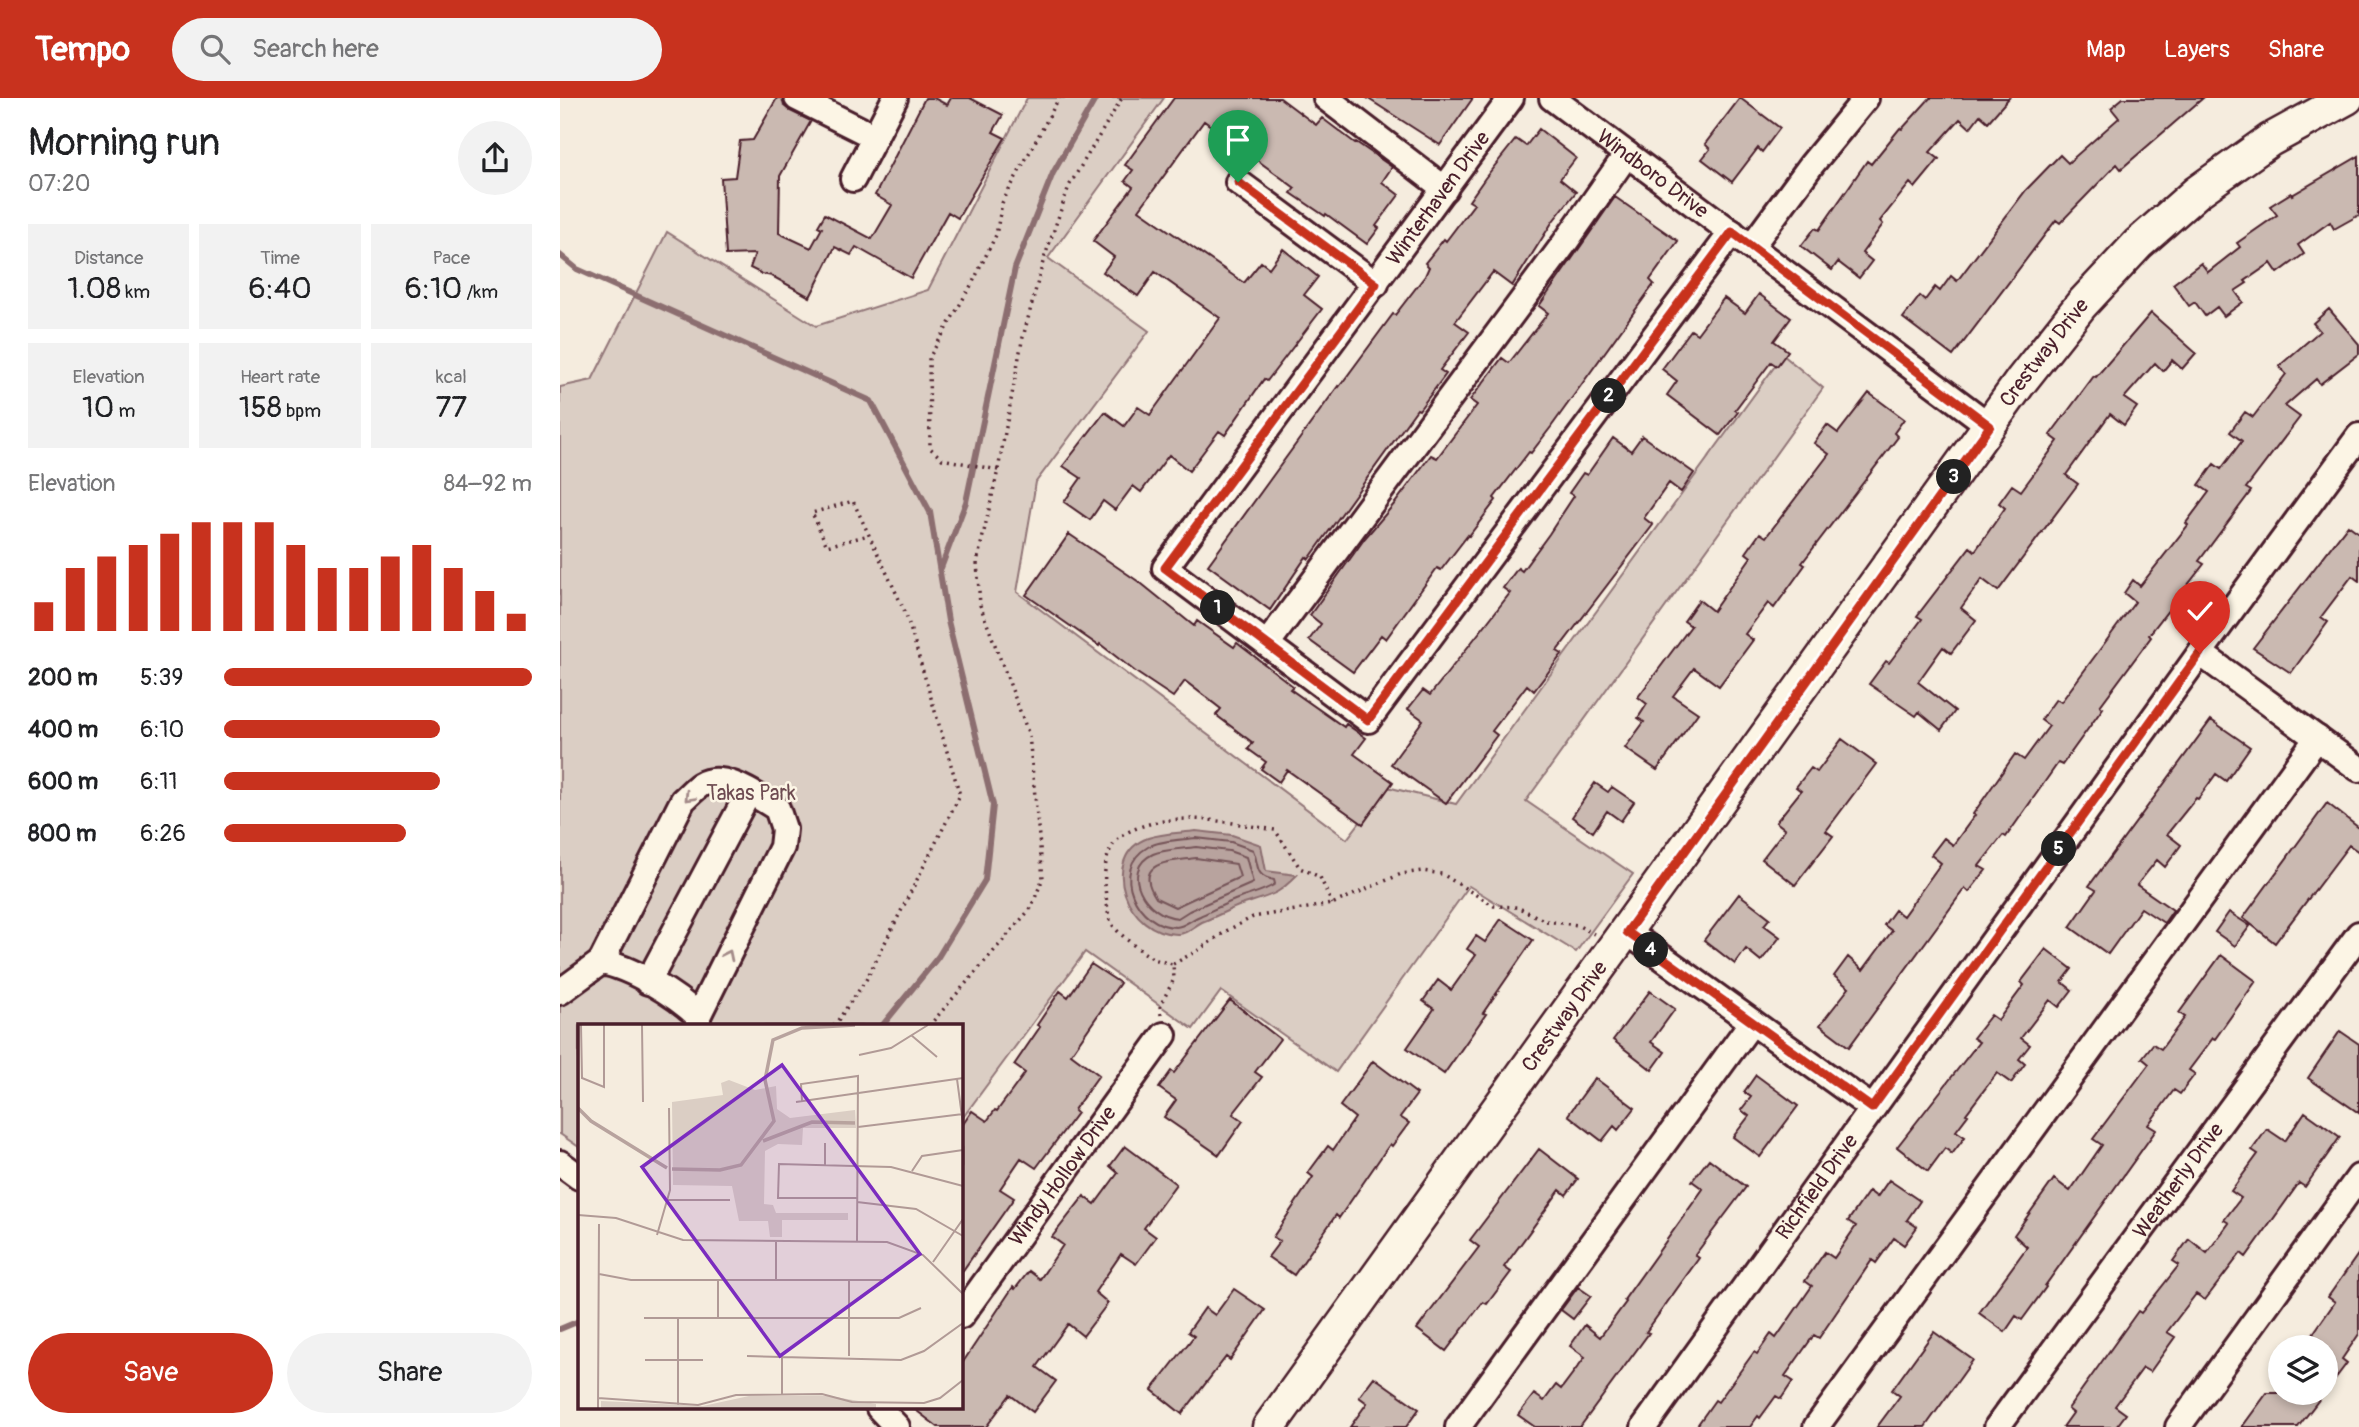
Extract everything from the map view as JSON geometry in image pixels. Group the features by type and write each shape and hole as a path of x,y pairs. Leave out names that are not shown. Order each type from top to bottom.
{"main road":[{"name":"Crestway Drive","path":"1269,1427 2021,382 2081,305 2137,244 2197,192 2270,140 2347,98"}],"street":[{"path":"797,98 875,137"},
{"path":"853,179 895,98"},
{"path":"1326,98 1445,189"},
{"name":"Winterhaven Drive","path":"1267,644 1165,568 1511,98"},
{"name":"Windboro Drive","path":"1552,98 1990,426"},
{"path":"1751,247 1812,164 1866,98"},
{"path":"1628,154 1267,644 1368,720 1732,232"},
{"path":"1238,182 1376,284"},
{"name":"Richfield Drive","path":"1644,1427 2359,436"},
{"path":"2200,653 2359,769"},
{"path":"1816,1427 2317,738"},
{"path":"560,992 601,962 683,800 701,784 723,780 777,808 784,830 782,848 698,1021 687,1006 648,982 617,964 601,962"},
{"path":"648,982 749,792"},
{"name":"Weatherly Drive","path":"1997,1427 2359,934"},
{"path":"1621,940 1752,1022 1872,1108"},
{"path":"1458,1427 1752,1022"},
{"name":"Windy Hollow Drive","path":"962,1315 1164,1035"},
{"path":"560,1164 578,1176"},
{"path":"2178,1427 2359,1177"}],"path":[{"path":"998,470 942,459 930,448 929,358 979,271 996,236 1002,203 1059,98"},
{"path":"931,1024 1031,908 1043,878 1030,735 981,605 976,562 998,470 1022,341 1043,262 1069,186 1122,98"},
{"path":"835,1024 866,980 960,795 906,614 869,535 853,501 813,513 827,546 869,535"},
{"path":"1332,904 1320,877 1300,868 1275,830 1196,818 1160,820 1126,834 1113,845 1106,858 1103,881 1111,923 1157,960 1173,964 1253,917 1332,904 1401,874 1422,871 1442,874 1494,906 1517,907 1546,921 1577,925 1621,940"},
{"path":"1160,1006 1174,979 1173,964"}],"green space":[{"name":"Takas Park","path":"1027,98 1164,98 1048,258 1149,331 1036,482 1017,592 1347,839 1387,787 1456,804 1783,355 1823,388 1526,801 1633,874 1576,952 1469,886 1336,1072 1221,991 1193,1029 1085,952 962,1119 962,1024 578,1024 578,1146 560,1134 560,387 592,380 667,232 816,326 928,290"}],"water":[{"path":"1196,831 1232,835 1261,845 1266,871 1297,875 1277,892 1231,909 1185,933 1160,931 1145,922 1133,909 1125,894 1122,877 1124,861 1133,847 1148,838"}],"building":[{"path":"777,98 782,98 784,106 790,111 811,121 780,176 779,233 811,248 822,228 818,226 825,214 872,239 892,205 875,195 925,98 934,98 947,105 951,98 970,98 1003,115 993,132 1005,138 958,218 948,212 911,278 856,247 851,255 835,247 810,297 772,276 750,268 755,254 726,255 721,178 735,177 740,141 753,140"},
{"path":"1174,98 1280,98 1316,125 1322,118 1392,167 1382,182 1399,195 1376,226 1379,228 1367,244 1291,193 1295,188 1204,121 1139,210 1244,283 1261,262 1269,268 1283,249 1318,277 1304,295 1322,309 1267,381 1264,379 1225,435 1219,431 1189,471 1169,455 1141,492 1133,486 1115,510 1103,501 1090,520 1064,502 1081,478 1063,466 1105,412 1124,426 1138,407 1150,415 1220,318 1155,272 1138,296 1103,272 1114,257 1093,241 1133,187 1125,181 1133,170 1125,165"},
{"path":"1367,98 1473,98 1440,145"},
{"path":"1740,98 1780,128 1762,152 1758,148 1732,182 1702,159 1710,149 1705,144"},
{"path":"1930,98 2009,98 1988,122 1980,115 1970,128 1960,119 1930,152 1939,159 1915,188 1910,183 1880,221 1883,224 1862,253 1872,261 1859,278 1838,262 1832,270 1801,246 1815,228 1819,230 1867,161 1871,164 1900,128 1902,129"},
{"path":"2123,98 2203,98 2121,169 2117,164 2060,223 2056,220 1953,356 1903,318 1920,296 1925,300 1935,287 1940,291 1951,276 1957,281 2026,190 2060,155 2068,163 2119,118 2111,108"},
{"path":"1539,129 1576,158 1560,179 1576,192 1553,221 1512,286 1493,272 1455,322 1469,332 1440,370 1446,374 1419,410 1417,409 1309,559 1306,557 1270,610 1208,565 1338,386 1425,276 1429,267 1425,263 1474,204 1469,201 1485,178 1516,139 1526,146"},
{"path":"2359,156 2359,215 2334,229 2330,222 2298,245 2304,254 2278,273 2271,263 2245,281 2247,283 2235,291 2243,302 2224,316 2217,307 2205,316 2195,302 2189,306 2173,284 2201,263 2208,272 2240,247 2237,243 2277,215 2270,206"},
{"path":"1615,197 1678,241 1650,280 1654,284 1551,427 1494,498 1496,500 1469,536 1441,570 1437,568 1386,639 1381,635 1353,672 1309,640 1321,624 1310,615 1365,538 1431,455 1437,458 1477,405 1470,400 1502,358 1509,363 1548,313 1539,306"},
{"path":"1759,294 1791,318 1774,341 1788,351 1777,366 1771,362 1720,435 1667,395 1677,381 1662,369 1691,330 1697,334 1724,298 1745,313"},
{"path":"2329,309 2359,344 2359,354 2320,384 2316,379 2285,406 2300,417 2246,488 2251,491 2199,561 2204,564 2149,635 2151,637 2100,706 2103,708 2062,765 2058,763 2006,837 2003,835 1979,866 1986,870 1969,892 1965,888 1849,1047 1820,1025 1849,988 1834,976 1848,957 1863,970 1892,931 1884,925 1895,910 1903,916 1941,863 1931,855 1944,838 1953,845 2015,754 2024,760 2049,726 2041,720 2056,699 2061,702 2135,602 2124,593 2133,580 2140,586 2188,525 2186,523 2209,492 2199,485 2214,464 2221,469 2242,441 2230,432 2245,412 2253,417 2286,374 2279,366 2320,331 2313,323"},
{"path":"2151,313 2196,353 2182,369 2172,360 2163,371 2155,363 2124,398 2137,407 2124,425 2110,414 2066,475 2078,484 1998,591 1982,579 1961,608 1976,620 1951,653 1943,647 1918,682 1955,711 1941,730 1919,712 1916,716 1869,684 1886,661 1889,663 1922,619 1917,616 1970,547 1975,551 2005,508 1999,503 2012,485 2021,491 2058,441 2050,435 2094,376 2096,377"},
{"path":"1869,393 1904,419 1894,433 1898,437 1802,563 1805,565 1774,608 1768,603 1745,634 1753,640 1719,686 1694,668 1673,696 1698,713 1657,770 1625,748 1644,722 1638,718 1647,704 1638,697 1691,626 1684,621 1699,600 1713,611 1751,557 1746,553 1760,533 1766,537 1829,454 1814,443 1827,425 1838,433"},
{"path":"1642,436 1694,473 1681,492 1669,483 1644,518 1653,525 1557,651 1562,654 1534,691 1527,685 1492,731 1497,735 1446,803 1391,764 1423,720 1408,709 1423,690 1430,695 1510,593 1503,588 1518,568 1522,571 1574,496 1569,493 1583,473 1587,475 1613,438 1631,451"},
{"path":"2348,525 2359,533 2359,581 2352,576 2321,617 2328,622 2291,673 2253,648"},
{"path":"1069,534 1142,584 1194,626 1197,621 1234,647 1237,643 1293,686 1290,689 1344,727 1346,724 1366,738 1354,754 1393,782 1363,824 1287,770 1279,782 1261,769 1266,762 1248,749 1253,743 1216,715 1221,709 1185,681 1173,697 1026,595"},
{"path":"2211,720 2250,747 2226,781 2216,774 2167,834 2181,845 2165,867 2157,860 2137,885 2173,910 2164,923 2141,908 2108,954 2070,927 2096,890 2089,886"},
{"path":"1842,739 1876,764 1826,831 1833,836 1795,885 1762,859 1785,829 1776,822 1801,791 1796,787 1811,768 1817,772"},
{"path":"1595,783 1608,792 1612,787 1634,802 1621,821 1607,811 1593,832 1572,817"},
{"path":"2327,803 2359,828 2359,852 2349,845 2275,943 2243,918"},
{"path":"1739,894 1770,918 1764,925 1780,937 1761,961 1746,949 1735,964 1704,940"},
{"path":"2229,912 2250,926 2235,946 2215,932"},
{"path":"1501,919 1533,940 1444,1074 1407,1048 1434,1009 1423,1001 1438,980 1451,990 1476,955 1467,949 1476,936 1485,942"},
{"path":"2046,949 2072,969 2062,982 2072,990 2059,1007 2050,1000 2021,1038 2030,1045 2019,1059 2025,1064 2011,1083 1997,1073 1956,1131 1965,1137 1952,1154 1945,1148 1928,1171 1897,1147 1979,1042 1973,1038 1991,1015 1998,1020 2024,985 2021,982"},
{"path":"2221,955 2256,981 2215,1039 2213,1038 2189,1070 2195,1074 2180,1094 2174,1090 2148,1125 2156,1130 2046,1287 2022,1320 2016,1316 2005,1332 1979,1313 2027,1247 2014,1235 2054,1179 2070,1191 2102,1145 2093,1139 2149,1064 2142,1058 2153,1044 2161,1049 2185,1017 2179,1013"},
{"path":"1091,964 1120,983 1071,1054 1099,1075 1074,1110 1077,1113 1036,1168 1021,1158 1000,1189 1014,1198 962,1272 962,1126 972,1111 987,1121 995,1110 997,1111 1025,1073 1014,1065 1040,1027 1037,1025 1060,991 1068,997"},
{"path":"1650,991 1675,1009 1651,1042 1665,1052 1652,1070 1613,1040"},
{"path":"1230,1000 1280,1039 1255,1072 1262,1077 1233,1114 1243,1121 1219,1155 1164,1117 1176,1100 1159,1088 1171,1071 1174,1073"},
{"path":"2340,1031 2359,1044 2359,1113 2308,1078"},
{"path":"1373,1061 1417,1094 1400,1117 1409,1123 1392,1146 1390,1144 1339,1218 1336,1215 1294,1275 1268,1257 1280,1241 1273,1237 1313,1177 1308,1173 1328,1146 1333,1150 1355,1118 1340,1106"},
{"path":"1756,1075 1798,1106 1760,1157 1733,1137 1749,1116 1741,1110 1751,1097 1744,1092"},
{"path":"1595,1078 1635,1108 1618,1130 1614,1126 1602,1141 1568,1115"},
{"path":"2305,1112 2340,1137 2305,1187 2299,1183 2246,1257 2241,1253 2205,1300 2196,1294 2167,1332 2175,1337 2150,1372 2143,1368 2115,1406 2126,1414 2116,1427 2063,1427 2073,1413 2068,1409 2138,1311 2141,1313 2179,1265 2173,1261 2189,1239 2207,1253 2229,1223 2224,1220 2241,1198 2231,1191 2258,1154 2252,1150 2267,1129 2285,1141"},
{"path":"1125,1146 1176,1184 1144,1228 1156,1237 1136,1264 1121,1254 1095,1292 1108,1303 1083,1336 1068,1324 1037,1367 1056,1381 1033,1412 1010,1395 986,1427 938,1427 916,1410 962,1410 962,1364 1013,1287 1015,1289 1029,1271 1040,1279 1063,1245 1052,1237 1084,1196 1095,1204 1118,1173 1110,1166"},
{"path":"1539,1149 1578,1179 1566,1195 1560,1190 1504,1267 1511,1272 1487,1304 1483,1302 1446,1351 1417,1329 1479,1247 1470,1240"},
{"path":"1709,1159 1746,1187 1695,1255 1699,1258 1646,1332 1649,1333 1580,1427 1535,1427 1518,1415 1534,1394 1544,1401 1556,1385 1561,1389 1585,1357 1570,1346 1585,1325 1600,1337 1703,1189 1692,1181"},
{"path":"1889,1180 1920,1201 1907,1220 1917,1227 1904,1245 1894,1238 1876,1263 1872,1260 1819,1338 1814,1335 1785,1376 1793,1381 1781,1399 1776,1396 1750,1427 1696,1427 1715,1400 1718,1402 1754,1352 1757,1354 1771,1334 1776,1338 1812,1286 1805,1281 1825,1252 1834,1258 1856,1226 1848,1221 1869,1191 1877,1197"},
{"path":"2359,1253 2359,1334 2342,1359 2347,1363 2338,1375 2338,1335 2312,1335 2335,1302 2328,1297"},
{"path":"1578,1287 1591,1296 1573,1319 1561,1310"},
{"path":"1234,1289 1265,1310 1230,1360 1226,1357 1182,1414 1152,1390 1194,1336 1188,1332 1205,1308 1215,1315"},
{"path":"1934,1332 1973,1360 1925,1427 1877,1427 1900,1396 1892,1390"},
{"path":"1374,1377 1419,1409 1406,1427 1350,1427 1367,1403 1359,1397"},
{"path":"2267,1393 2268,1405 2315,1405 2298,1427 2242,1427"}],"waterway":[{"path":"941,568 966,502 1015,268 1053,173 1096,98"},
{"path":"560,255 577,269 871,401 930,512 948,621 993,805 985,880 938,957 884,1024"},
{"path":"560,1329 578,1321"}],"route":[{"path":"1238,182 1376,284 1165,568 1368,720 1732,232 1990,426 1627,932 1872,1108 2200,653"}]}
